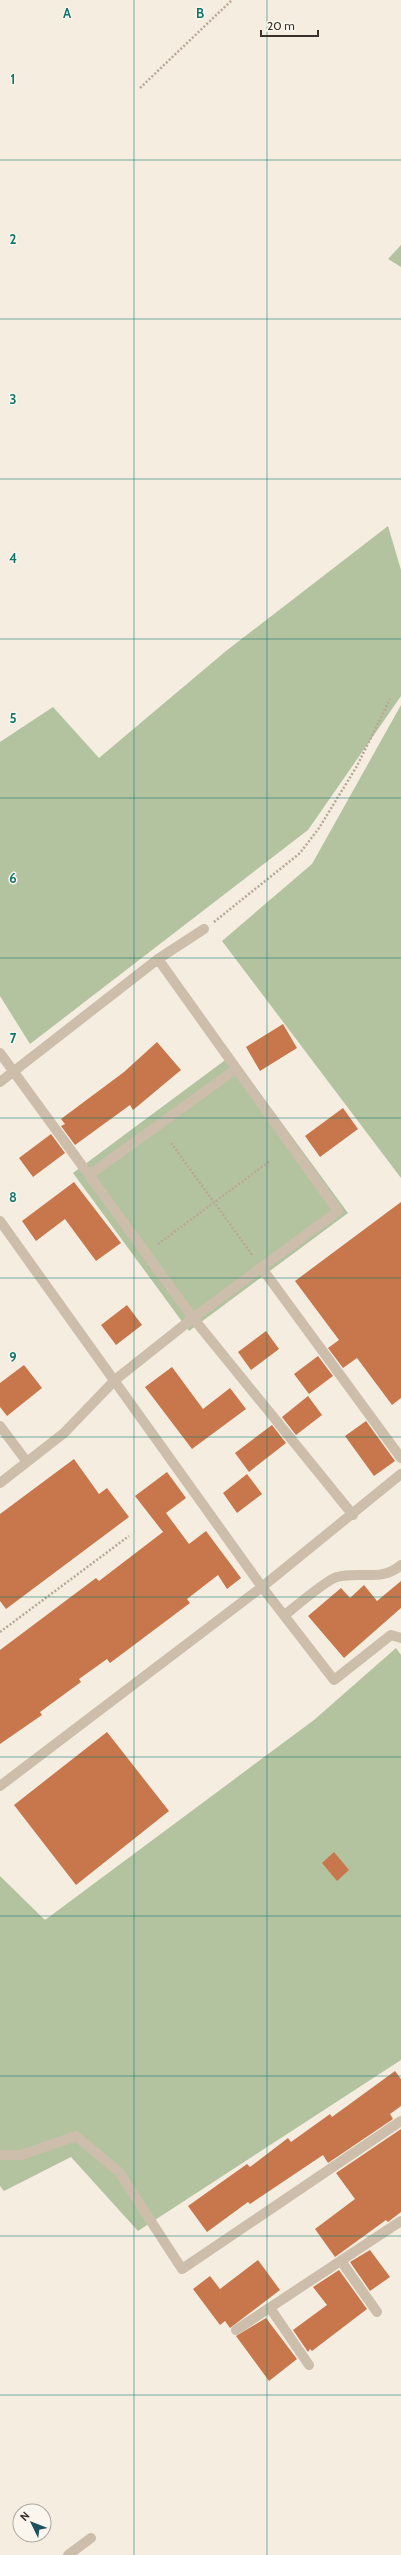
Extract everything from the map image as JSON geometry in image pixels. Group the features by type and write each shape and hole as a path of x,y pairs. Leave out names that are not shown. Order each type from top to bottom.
{"street":[{"path":"0,1082 158,959 204,929"},
{"path":"0,1483 64,1433 114,1380 193,1318 338,1211 158,959"},
{"path":"0,1053 193,1318 353,1515"},
{"path":"89,1175 236,1069"},
{"path":"0,1221 262,1587 334,1680 391,1635 401,1638"},
{"path":"261,1267 401,1458"},
{"path":"0,1426 28,1462"},
{"path":"0,1786 262,1587 353,1515 401,1474"},
{"path":"284,1615 335,1578 355,1575 377,1576 393,1572 401,1565"},
{"path":"0,2155 21,2155 76,2136 119,2172 182,2269 401,2121"},
{"path":"236,2330 401,2221"},
{"path":"341,2261 377,2312"},
{"path":"270,2308 309,2365"},
{"path":"68,2555 91,2538"}],"path":[{"path":"140,88 232,0"},
{"path":"204,929 234,908 300,853 319,828 357,766 390,699"},
{"path":"171,1143 261,1267"},
{"path":"157,1245 270,1161"},
{"path":"0,1632 129,1536"}],"green space":[{"path":"401,245 401,267 388,259"},
{"path":"388,526 401,570 401,696 308,830 30,1044 0,996 0,742 53,707 99,758 226,651"},
{"path":"401,705 401,1178 222,941 312,864"},
{"path":"232,1055 348,1213 189,1331 73,1173"},
{"path":"396,1648 401,1655 401,2060 138,2231 71,2157 4,2191 0,2186 0,1876 45,1920 314,1720"}],"building":[{"path":"283,1024 297,1048 260,1071 246,1047"},
{"path":"157,1042 181,1070 133,1110 130,1105 75,1145 61,1126 65,1124 61,1119 124,1072"},
{"path":"343,1108 358,1129 320,1157 305,1136"},
{"path":"51,1134 65,1153 33,1177 19,1158"},
{"path":"74,1182 121,1243 96,1261 65,1219 36,1241 22,1221"},
{"path":"401,1202 401,1398 392,1405 357,1358 343,1368 328,1348 339,1340 295,1281"},
{"path":"127,1305 142,1325 116,1345 101,1325"},
{"path":"266,1331 279,1349 251,1370 238,1352"},
{"path":"318,1356 333,1376 309,1394 294,1374"},
{"path":"24,1365 42,1388 7,1416 0,1407 0,1383"},
{"path":"172,1367 203,1409 230,1388 246,1409 192,1449 145,1387"},
{"path":"308,1396 322,1415 296,1435 282,1417"},
{"path":"366,1421 395,1461 374,1476 345,1436"},
{"path":"272,1425 286,1443 249,1472 235,1453"},
{"path":"74,1459 99,1494 107,1488 129,1517 6,1609 0,1601 0,1514"},
{"path":"167,1472 186,1498 166,1513 189,1544 206,1531 241,1578 227,1589 218,1575 187,1599 190,1603 110,1663 107,1659 79,1679 81,1682 40,1712 42,1715 0,1744 0,1650 96,1578 99,1581 163,1532 135,1496"},
{"path":"247,1474 262,1494 237,1513 223,1493"},
{"path":"401,1581 401,1608 344,1658 308,1616 341,1588 350,1598 364,1585 377,1601"},
{"path":"107,1732 169,1811 76,1885 14,1805"},
{"path":"334,1852 349,1870 337,1881 322,1863"},
{"path":"395,2071 401,2079 401,2106 390,2114 393,2119 328,2163 323,2155 250,2204 248,2202 207,2232 188,2206 247,2164 250,2167 288,2138 291,2142 330,2114 332,2117"},
{"path":"401,2129 401,2212 388,2222 386,2220 335,2257 315,2229 355,2199 336,2173"},
{"path":"370,2250 390,2277 370,2291 350,2262"},
{"path":"258,2260 280,2290 230,2328 225,2321 220,2325 193,2289 210,2276 220,2289"},
{"path":"339,2270 367,2309 312,2351 310,2349 308,2352 293,2330 327,2305 313,2287"},
{"path":"266,2318 297,2359 269,2381 236,2336"}]}
